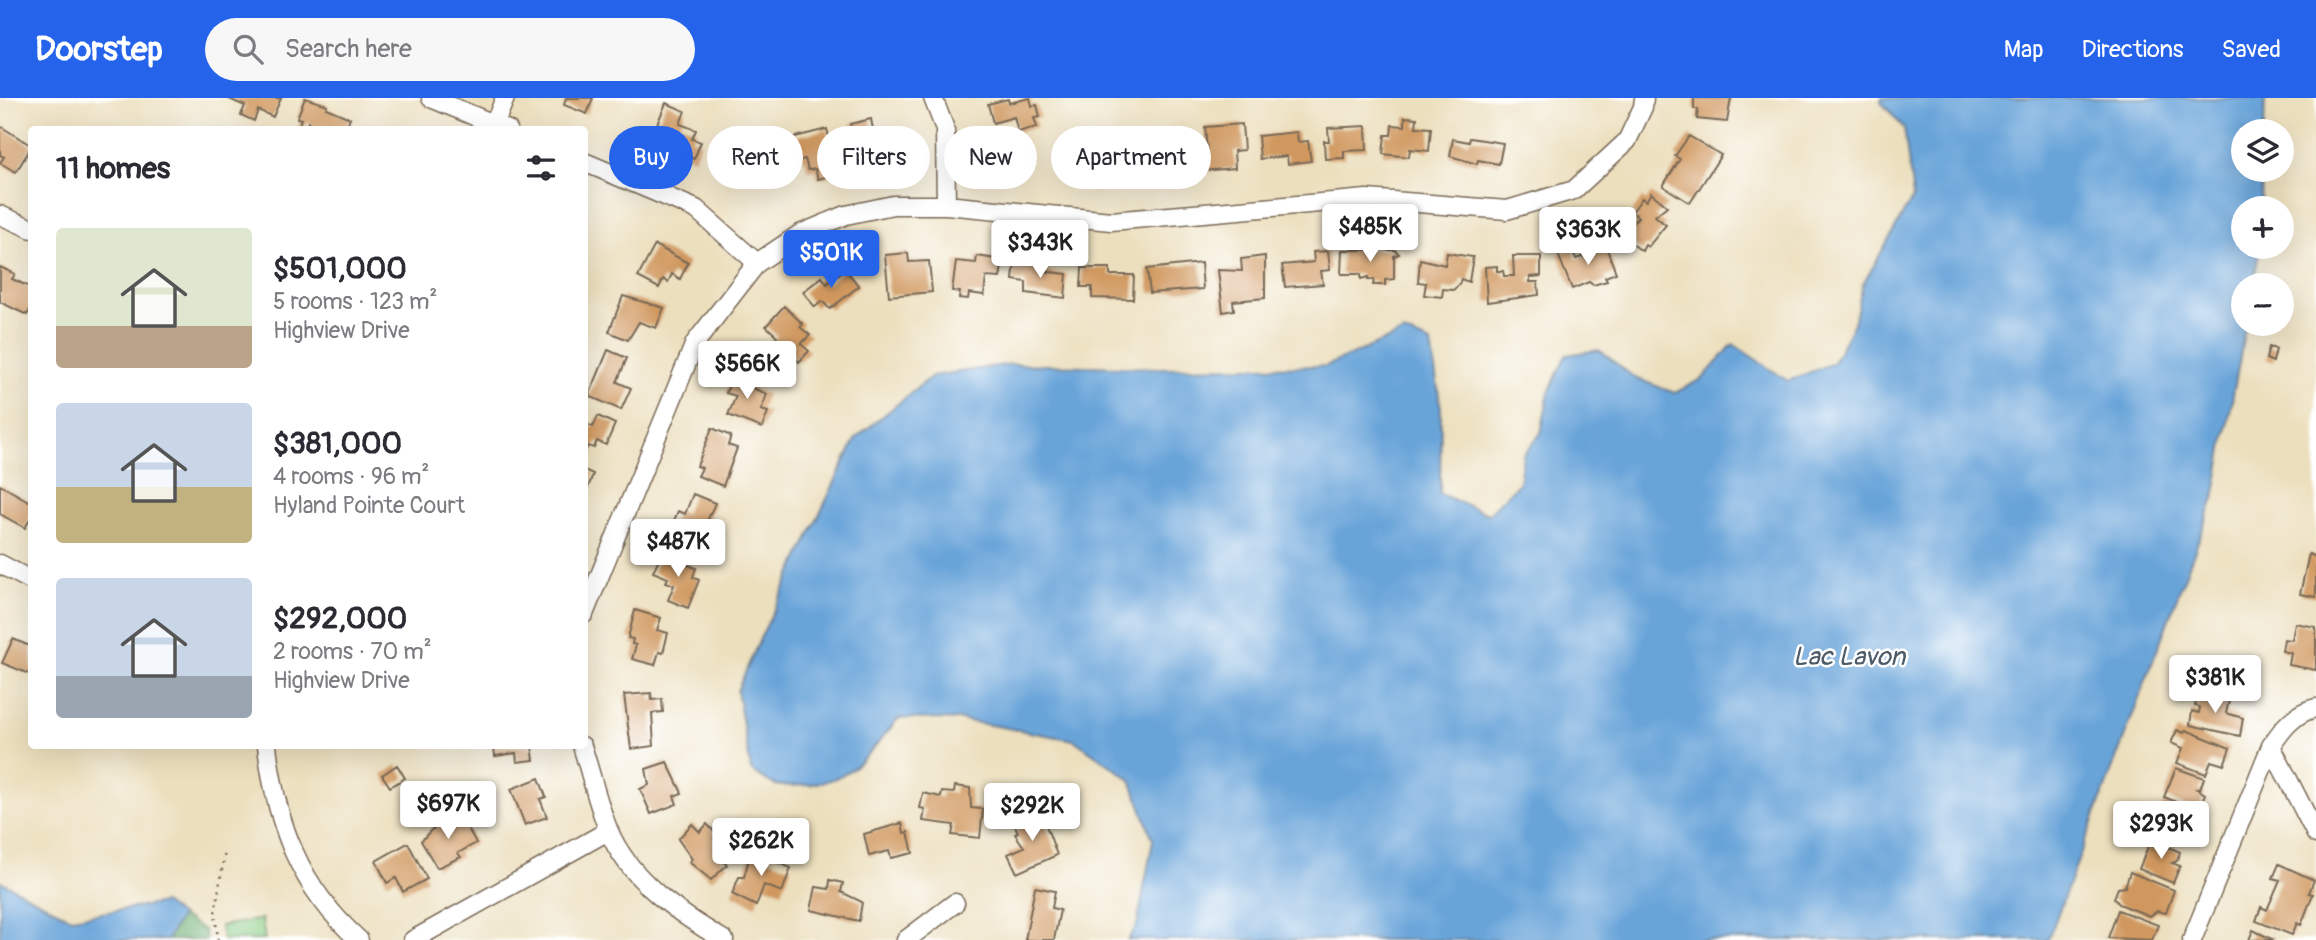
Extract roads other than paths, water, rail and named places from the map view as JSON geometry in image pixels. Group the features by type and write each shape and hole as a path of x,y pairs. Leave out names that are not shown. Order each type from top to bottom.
{"street":[{"path":"431,98 494,126"},
{"path":"498,126 505,98"},
{"path":"933,98 945,129 946,205"},
{"path":"588,604 695,343 757,263 800,234 846,215 893,205 946,205 1111,221 1367,199 1507,210 1574,190 1627,141 1643,107 1644,98"},
{"path":"588,164 696,209 757,263"},
{"path":"0,215 28,227"},
{"path":"0,565 28,579"},
{"path":"2192,940 2271,746 2285,726 2307,709 2316,708"},
{"path":"2271,746 2316,834"},
{"path":"267,749 277,812 298,864 342,926 359,940"},
{"path":"583,749 608,831 637,874 678,913 724,940"},
{"path":"413,940 608,831"},
{"path":"906,940 955,903"}],"water":[{"name":"Lac Lavon","path":"1882,98 2265,98 2264,119 2231,119 2231,182 2262,182 2261,196 2231,196 2231,259 2258,259 2255,273 2231,273 2231,336 2244,336 2214,499 2048,940 1128,940 1137,925 1153,840 1131,780 1074,740 962,720 899,718 859,763 837,778 806,785 782,786 771,783 751,770 737,691 760,639 856,438 932,376 1011,364 1160,368 1326,366 1404,332 1431,343 1441,408 1440,494 1488,514 1519,483 1523,455 1541,433 1549,392 1566,355 1599,350 1635,378 1675,393 1703,378 1733,344 1788,381 1833,363 1854,323 1863,284 1913,197 1904,128 1881,102"},
{"path":"0,881 71,918 163,903 181,916 167,940 0,940"}]}
